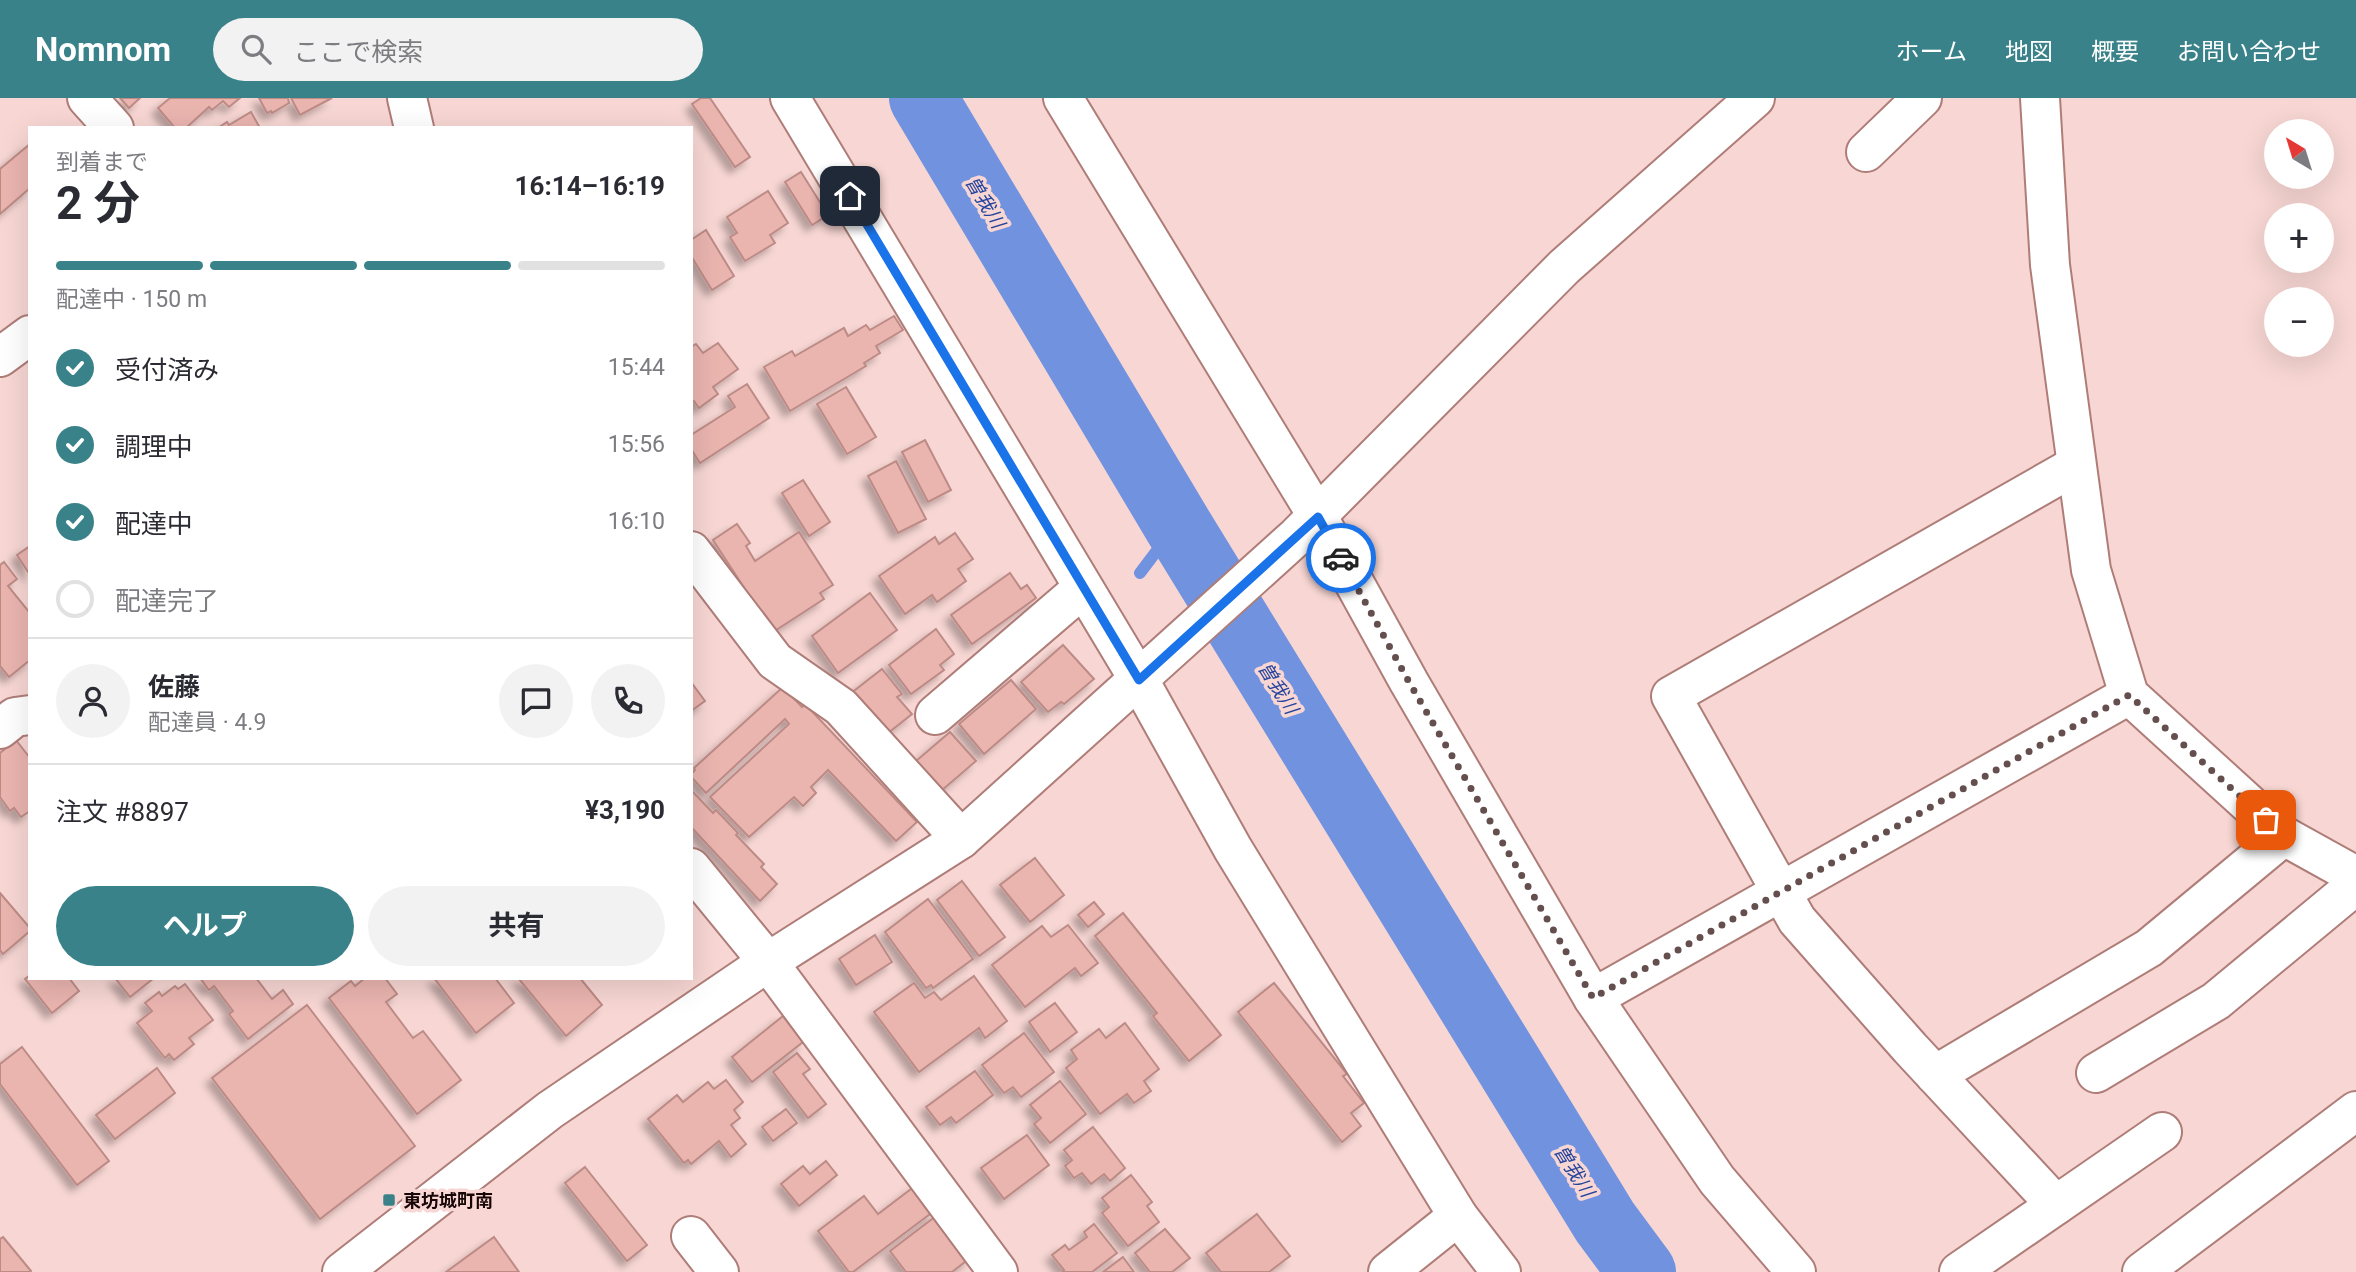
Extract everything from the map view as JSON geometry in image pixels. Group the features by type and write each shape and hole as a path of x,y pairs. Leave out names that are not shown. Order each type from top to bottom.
{"street":[{"path":"87,98 112,126"},
{"path":"407,98 414,126"},
{"path":"790,98 1083,588 1145,675 1233,849 1458,1216 1501,1272"},
{"path":"1063,98 1307,527 1409,682 1593,998 1717,1180 1796,1272"},
{"path":"342,1272 550,1110 768,962 961,839 1307,527 1564,267 1755,98"},
{"path":"1866,152 1922,98"},
{"path":"2040,98 2050,265 2075,466 2091,570 2129,695 2284,836 2356,876"},
{"path":"0,357 28,336"},
{"path":"2056,1205 1797,920 1671,696 2075,466"},
{"path":"693,554 775,661 841,707 961,839"},
{"path":"935,715 1083,588"},
{"path":"1593,998 2129,695"},
{"path":"1936,1075 2149,948 2284,836"},
{"path":"693,870 768,962 998,1272"},
{"path":"2096,1073 2216,1001 2356,885"},
{"path":"2142,1272 2356,1111"},
{"path":"1959,1272 2162,1132"},
{"path":"1388,1272 1458,1216"},
{"path":"691,1236 719,1272"}],"building":[{"path":"120,98 140,98 129,108"},
{"path":"170,98 240,98 229,107 223,101 212,110 209,107 188,126 173,126 158,108"},
{"path":"259,98 288,98 289,103 267,113"},
{"path":"291,98 332,98 300,115"},
{"path":"701,98 710,98 750,157 735,167 692,104"},
{"path":"251,112 259,126 221,126 227,122 229,125"},
{"path":"28,146 28,190 0,214 0,169"},
{"path":"801,172 828,215 812,225 785,182"},
{"path":"768,191 788,223 770,235 775,243 745,261 730,237 737,233 727,217"},
{"path":"706,230 734,276 712,290 693,259 693,239"},
{"path":"894,316 903,330 876,346 880,353 864,363 866,366 790,411 764,367 792,351 795,356 844,328 848,336 866,325 870,330"},
{"path":"718,343 738,369 713,387 718,394 699,408 693,402 693,346 696,344 703,353"},
{"path":"747,384 769,418 700,463 693,452 693,434 735,407 728,396"},
{"path":"846,387 876,437 847,454 817,404"},
{"path":"925,440 951,490 928,502 902,452"},
{"path":"896,461 926,519 898,533 868,476"},
{"path":"803,480 830,522 809,536 782,493"},
{"path":"737,524 750,543 746,546 755,561 799,532 833,585 820,593 824,599 773,632 713,540"},
{"path":"955,533 973,559 958,569 966,581 937,602 932,595 905,614 879,576 935,537 939,544"},
{"path":"28,547 28,572 17,555"},
{"path":"4,562 17,579 8,586 28,611 28,662 9,677 0,666 0,565"},
{"path":"1010,573 1021,589 1027,585 1036,598 972,644 951,615"},
{"path":"870,593 897,630 838,673 812,636"},
{"path":"936,629 954,654 940,665 944,670 911,694 889,665"},
{"path":"1063,645 1094,679 1064,704 1061,702 1048,712 1021,682"},
{"path":"882,669 902,694 897,697 912,714 883,737 850,694"},
{"path":"1011,680 1036,709 984,754 959,724"},
{"path":"693,685 705,701 693,710"},
{"path":"783,687 802,707 805,704 917,822 896,841 828,770 811,787 816,793 803,806 794,797 749,837 710,797 789,724 785,719 706,793 693,779 694,768"},
{"path":"950,732 976,761 934,797 909,767"},
{"path":"16,740 28,755 28,812 21,817 14,808 10,811 0,797 0,753"},
{"path":"693,792 713,813 716,810 738,833 736,835 764,864 761,867 777,884 760,901 693,829"},
{"path":"1035,858 1064,895 1030,922 1000,885"},
{"path":"962,881 1005,937 979,956 937,900"},
{"path":"0,893 28,926 28,933 3,954 0,950"},
{"path":"928,899 973,959 933,988 931,985 926,988 885,932"},
{"path":"1094,902 1104,914 1088,927 1078,915"},
{"path":"1123,913 1221,1035 1189,1061 1153,1016 1157,1013 1095,936"},
{"path":"1068,925 1098,963 1081,976 1075,968 1025,1007 992,965 1042,926 1051,937"},
{"path":"875,935 892,962 856,985 839,959"},
{"path":"974,976 1007,1021 985,1038 979,1028 919,1072 874,1012 914,983 925,998 934,992 941,1000"},
{"path":"28,977 28,980 71,980 79,991 52,1013 25,979"},
{"path":"117,980 151,980 130,997"},
{"path":"202,980 258,980 272,999 283,990 293,1004 248,1039 229,1014 233,1011 214,986 209,990"},
{"path":"362,980 386,980 397,994 386,1002 413,1038 423,1031 461,1080 417,1114 329,998 351,981 355,986"},
{"path":"436,980 497,980 514,1003 476,1033"},
{"path":"520,980 582,980 602,1005 566,1036"},
{"path":"1274,983 1347,1074 1343,1076 1364,1103 1351,1113 1361,1126 1342,1142 1238,1012"},
{"path":"185,984 213,1020 189,1038 194,1044 174,1060 169,1054 165,1058 137,1023 152,1011 145,1003 159,992 162,996 175,986 178,989"},
{"path":"1055,1003 1077,1032 1050,1052 1029,1022"},
{"path":"307,1005 415,1146 320,1219 212,1078"},
{"path":"783,1016 803,1042 752,1082 732,1057"},
{"path":"1125,1023 1159,1069 1144,1081 1151,1091 1134,1103 1127,1094 1100,1114 1066,1068 1077,1059 1071,1050 1099,1029 1106,1038"},
{"path":"1024,1033 1054,1072 1021,1097 1013,1087 1004,1093 982,1065"},
{"path":"22,1047 109,1161 77,1185 0,1084 0,1064"},
{"path":"797,1053 810,1069 803,1074 826,1104 808,1118 773,1072"},
{"path":"157,1068 175,1093 115,1139 96,1115"},
{"path":"975,1071 993,1095 956,1123 951,1117 940,1125 926,1107"},
{"path":"726,1080 743,1102 734,1110 740,1118 731,1125 746,1144 731,1157 719,1141 691,1164 688,1160 684,1163 648,1119 677,1095 683,1102 708,1082 714,1089"},
{"path":"1060,1081 1086,1114 1050,1143 1034,1124 1041,1118 1030,1105"},
{"path":"786,1109 797,1123 773,1141 762,1127"},
{"path":"1093,1127 1125,1168 1110,1181 1104,1174 1091,1184 1082,1173 1074,1178 1065,1166 1072,1160 1064,1150"},
{"path":"1027,1135 1049,1165 1004,1199 981,1168"},
{"path":"826,1161 837,1175 799,1206 781,1184 803,1166 810,1174"},
{"path":"585,1167 647,1245 627,1261 565,1183"},
{"path":"1131,1175 1152,1202 1147,1206 1159,1222 1128,1246 1102,1213 1109,1207 1102,1198"},
{"path":"915,1186 934,1211 853,1272 849,1272 818,1231 864,1196 878,1214"},
{"path":"1257,1214 1290,1256 1269,1272 1221,1272 1206,1253"},
{"path":"936,1216 970,1258 952,1272 906,1272 890,1251"},
{"path":"1094,1224 1117,1253 1092,1272 1062,1272 1064,1270 1052,1255 1065,1245 1069,1250 1087,1237 1084,1232"},
{"path":"1165,1229 1190,1258 1172,1272 1150,1272 1135,1253"},
{"path":"3,1237 30,1272 0,1272 0,1239"},
{"path":"494,1237 519,1272 446,1272"},
{"path":"1123,1257 1134,1272 1103,1272"}],"waterway":[{"name":"曽我川","path":"923,98 1177,524 1605,1222 1642,1272"},
{"path":"1140,573 1177,524"}],"way so far":[{"path":"1341,558 1409,682 1593,998 2129,695 2266,820"}],"place":[{"name":"東坊城町南","path":"389,1200"}],"route":[{"path":"850,196 1139,680 1318,517 1341,558"}]}
